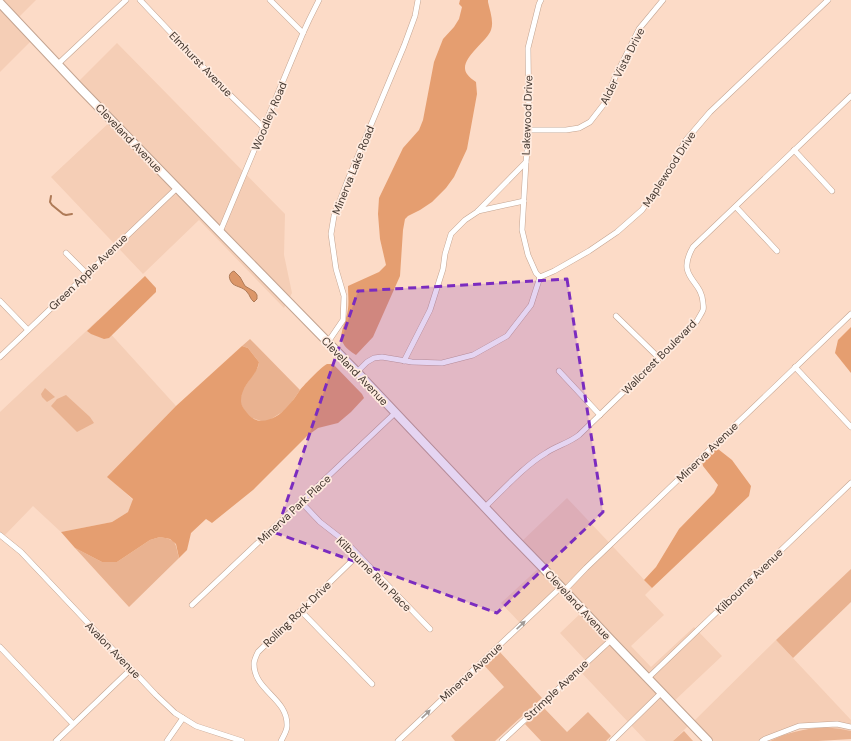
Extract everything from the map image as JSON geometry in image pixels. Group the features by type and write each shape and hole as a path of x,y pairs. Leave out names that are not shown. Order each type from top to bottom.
{"main road":[{"name":"Cleveland Avenue","path":"0,3 177,188 357,372 708,741"}],"street":[{"path":"58,64 126,0"},
{"name":"Elmhurst Avenue","path":"140,0 225,90 264,128"},
{"path":"270,0 303,33"},
{"name":"Woodley Road","path":"220,232 303,33 319,0"},
{"name":"Minerva Lake Road","path":"328,342 342,320 344,296 336,269 331,234 334,216 404,46 415,16 418,0"},
{"name":"Lakewood Drive","path":"404,361 430,310 443,269 445,254 451,234 465,220 477,212 526,162 529,130 528,48 541,0"},
{"name":"Alder Vista Drive","path":"529,130 566,130 579,128 590,122 604,104 616,75 639,29 663,0"},
{"name":"Maplewood Drive","path":"540,277 554,271 617,232 642,210 662,182 686,140 705,118 828,0"},
{"name":"Wallcrest Boulevard","path":"485,507 535,460 547,452 574,439 585,430 697,321 704,309 703,296 690,277 687,266 688,256 693,247 851,96"},
{"path":"794,150 832,191"},
{"path":"357,372 367,362 374,358 382,357 412,362 442,363 473,355 507,336 531,305 540,277 536,273 528,255 522,230 526,162"},
{"name":"Green Apple Avenue","path":"0,357 177,188"},
{"name":"Lakewood Drive","path":"477,212 524,202"},
{"path":"736,207 777,251"},
{"path":"66,253 87,274"},
{"path":"0,301 28,330"},
{"name":"Minerva Avenue","path":"398,741 592,563 851,314"},
{"path":"616,316 659,358"},
{"path":"795,367 851,427"},
{"path":"559,371 600,415"},
{"name":"Minerva Park Place","path":"192,605 395,413"},
{"name":"Kilbourne Avenue","path":"648,678 851,483"},
{"name":"Kilbourne Run Place","path":"301,502 320,522 347,544 430,629"},
{"name":"Avalon Avenue","path":"0,535 20,552 156,695 175,713 196,726 242,741"},
{"name":"Rolling Rock Drive","path":"281,741 287,728 286,714 261,685 255,675 254,663 258,652 358,555"},
{"path":"301,610 372,684"},
{"name":"Strimple Avenue","path":"502,741 611,640"},
{"path":"0,647 73,724"},
{"path":"56,741 131,669"},
{"path":"612,741 661,693"},
{"path":"167,741 183,718"},
{"path":"762,741 799,726 837,724 851,727"}],"highlighted area":[{"path":"567,279 603,512 497,613 276,533 358,291"}],"shaded area":[{"path":"0,0 36,0 17,19 35,37 0,72"},
{"path":"460,0 488,0 492,24 488,35 469,57 466,63 465,69 467,74 476,82 477,94 467,149 454,177 446,188 432,202 405,219 400,276 373,337 356,355 348,350 342,339 348,309 348,286 379,272 386,265 380,239 378,214 379,198 403,148 419,130 423,120 434,62 443,39 459,19 462,7 459,4"},
{"path":"117,43 285,214 284,255 292,293 284,308 199,220 143,274 51,177 112,120 77,83"},
{"path":"234,271 240,277 245,286 257,295 257,299 254,302 245,290 231,282 230,275"},
{"path":"145,276 156,288 156,292 109,338 104,339 87,331"},
{"path":"98,320 176,406 108,477 133,500 128,512 112,522 61,532 33,506 3,537 0,534 0,412"},
{"path":"851,327 851,373 835,353 838,340"},
{"path":"250,339 300,390 287,409 268,421 261,421 252,418 245,412 240,402 242,391 258,367 259,362 248,348 242,346"},
{"path":"242,346 248,348 259,362 258,367 246,385 241,401 245,411 254,419 264,421 275,417 284,411 309,380 327,364 333,364 362,394 364,398 338,423 318,428 307,436 253,490 212,523 206,519 191,533 187,550 179,558 176,544 170,539 160,537 150,540 117,562 102,562 75,548 61,532 112,522 128,512 133,499 107,477 176,406"},
{"path":"45,388 55,397 47,402 41,394"},
{"path":"66,395 90,417 94,423 77,432 51,406 57,399"},
{"path":"718,449 732,460 751,486 749,496 652,588 644,580 656,567 679,529 714,493 718,485 703,466 702,461 710,451"},
{"path":"567,498 652,588 645,595 664,615 631,646 651,667 694,627 722,656 672,703 691,724 776,640 851,720 851,731 824,727 798,730 770,741 706,741 690,724 673,741 646,741 578,669 586,661 560,633 583,611 562,588 522,625 501,603 541,566 520,543"},
{"path":"160,537 170,539 174,543 177,548 179,558 129,607 75,548 102,562 117,562 150,540"},
{"path":"851,569 851,602 793,658 776,640"},
{"path":"498,650 542,698 495,741 455,741 451,736 504,687 483,664"},
{"path":"543,707 567,732 588,712 611,736 606,741 541,741 525,724"},
{"path":"824,727 851,731 851,739 770,741 796,731"},
{"path":"684,731 693,741 673,741"}],"waterway":[{"path":"51,196 50,202 52,205 63,214 72,214"}]}
